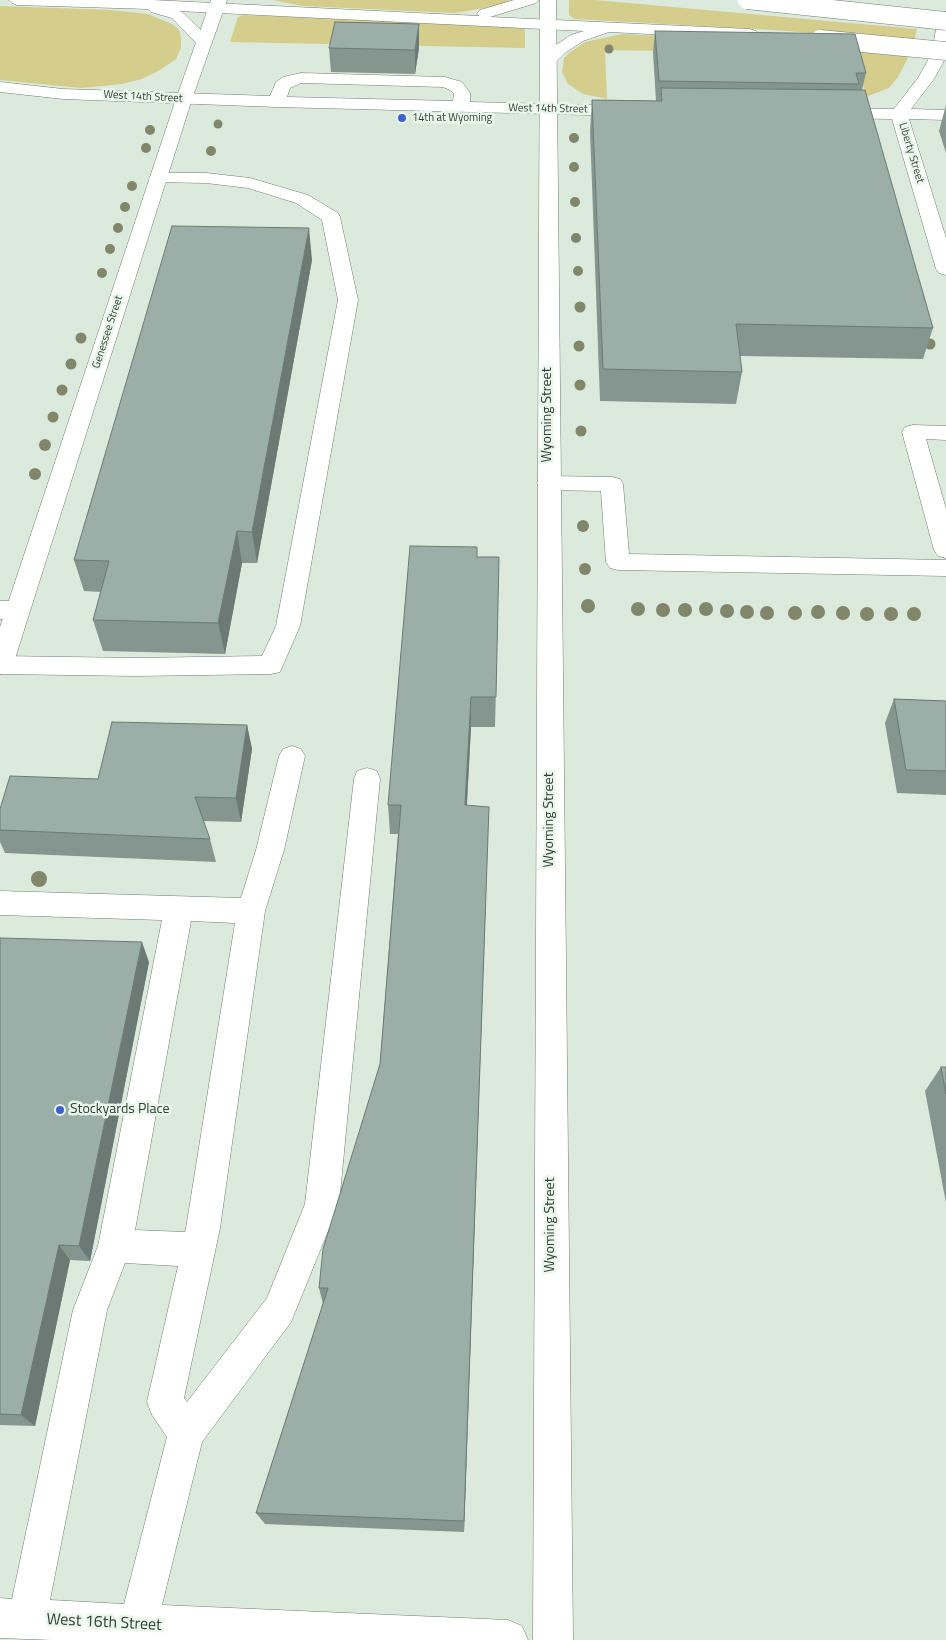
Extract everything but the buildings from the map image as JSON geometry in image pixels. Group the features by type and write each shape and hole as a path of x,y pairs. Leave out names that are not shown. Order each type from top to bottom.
{"main road":[{"path":"17,0 140,4 218,4 288,12 766,34"},
{"path":"252,0 288,12"},
{"path":"449,18 491,13 531,0"},
{"name":"Wyoming Street","path":"548,0 553,1640"},
{"path":"747,0 946,17"},
{"name":"Liberty Street","path":"944,0 946,17 940,53 926,79 899,114 946,268"},
{"path":"140,4 177,16 204,42"},
{"name":"Genessee Street","path":"0,665 9,610 218,4"},
{"path":"548,61 559,50 577,38 602,30 628,28"},
{"path":"804,38 946,51"},
{"path":"277,102 282,86 289,81 301,78 445,82 456,86 462,93 461,107"},
{"name":"West 14th Street","path":"0,87 63,94 184,100 644,111"},
{"path":"821,113 946,115"},
{"path":"0,665 135,667 271,665 288,626 348,300 331,217 302,199 250,183 206,178 158,178"},
{"path":"946,433 913,432 946,550"},
{"path":"548,483 612,484 618,562 946,568"},
{"path":"186,1433 165,1402 198,1250 251,911 270,850 292,756"},
{"path":"136,1632 186,1433 279,1310 322,1204 367,779"},
{"path":"0,903 251,911"},
{"path":"13,1619 90,1310 115,1246 179,908"},
{"path":"115,1246 198,1250"},
{"name":"West 16th Street","path":"13,1619 136,1632 508,1640"}],"shaded area":[{"path":"273,0 510,0 496,6 455,13 303,6"},
{"path":"569,0 595,0 917,29 914,41 774,30 574,19 569,15"},
{"path":"0,6 111,10 148,14 172,24 179,30 181,48 176,59 160,70 142,79 122,84 81,88 0,80"},
{"path":"244,15 519,26 525,30 525,48 230,42 238,17"},
{"path":"622,34 764,41 910,54 898,77 889,88 866,97 855,54 605,50 607,99 583,94 568,84 562,72 564,58 569,53 585,42"}],"place":[{"name":"14th at Wyoming","path":"402,118"},
{"name":"Stockyards Place","path":"60,1110"}]}
